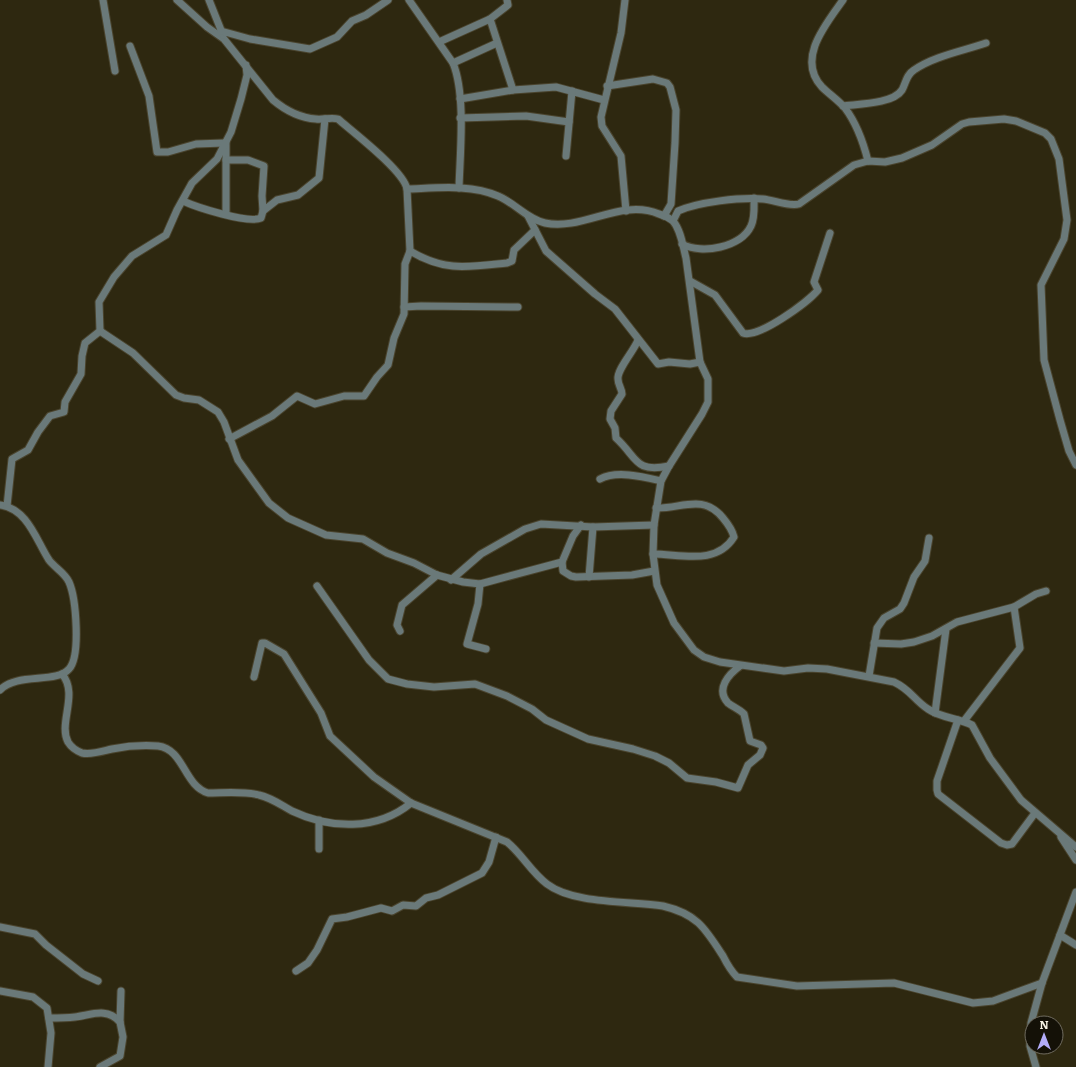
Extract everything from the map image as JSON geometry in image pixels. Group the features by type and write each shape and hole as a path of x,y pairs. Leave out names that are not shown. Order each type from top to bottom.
{"street":[{"path":"103,0 115,72"},
{"path":"177,0 207,27 224,39 273,100 282,108 307,118 335,118 339,120 395,170 405,181 408,189 410,251 405,264 403,319 394,338 389,363 377,377 366,395 344,396 315,404 302,397 295,397 272,416 229,439"},
{"path":"209,0 224,39"},
{"path":"222,31 250,40 310,49 336,37 352,21 366,15 388,0"},
{"path":"409,0 453,63 460,83 459,188"},
{"path":"439,42 490,18 508,5 507,0"},
{"path":"625,0 621,33 601,117 602,126 621,156 626,211"},
{"path":"843,0 824,26 812,58 814,75 822,87 843,106 858,128 868,161"},
{"path":"490,18 513,90"},
{"path":"453,63 497,43"},
{"path":"843,106 888,100 901,91 907,76 913,70 945,56 986,43"},
{"path":"130,46 149,96 157,152 168,152 196,144 225,142"},
{"path":"100,331 99,302 108,287 132,256 166,235 176,210 196,179 215,163 232,127 244,90 247,75 246,65"},
{"path":"608,86 654,79 667,83 670,87 676,110 675,143 672,204 664,216"},
{"path":"460,99 513,90 556,87 604,100"},
{"path":"566,156 572,91"},
{"path":"460,118 526,116 569,122"},
{"path":"263,212 277,200 298,195 319,178 325,119"},
{"path":"673,221 678,211 696,205 754,198 800,204 848,168 860,162 885,162 902,158 932,145 962,124 980,120 1016,121 1045,133 1051,140 1059,159 1067,229 1060,248 1041,285 1044,360 1069,451 1076,465"},
{"path":"225,142 226,214"},
{"path":"183,201 204,209 226,214 257,220 262,217 264,166 248,160 226,160"},
{"path":"408,189 459,188 483,191 511,202 528,216 544,223 573,223 600,215 646,210 664,216 673,221 682,244 690,281 700,362 708,379 708,402 661,481 656,508 653,554 654,571 660,593 674,622 694,650 704,657 740,666 784,671 808,668 827,669 869,676 904,687 927,708 935,713 972,724 990,758 1027,807 1076,847"},
{"path":"682,244 693,248 710,248 728,245 739,240 748,231 752,223 754,198"},
{"path":"528,216 546,251 595,294 615,309 658,364 668,362 690,364 700,362"},
{"path":"410,251 434,263 450,267 507,263 512,261 515,248 535,230"},
{"path":"690,281 715,295 743,332 750,334 756,333 801,305 818,290 814,282 830,233"},
{"path":"404,307 518,307"},
{"path":"100,331 133,353 176,395 184,398 199,400 218,412 224,422 235,454 245,471 272,507 282,514 326,535 363,539 387,553 414,563 437,575 451,580 480,584 562,562"},
{"path":"0,690 6,685 23,680 62,674 71,666 76,647 74,599 68,580 48,558 28,522 4,506 12,459 30,447 38,432 50,416 64,412 66,400 81,374 82,356 85,343 100,331"},
{"path":"638,340 633,352 618,374 618,383 622,394 611,411 610,419 615,428 616,438 641,465 648,469 669,466"},
{"path":"600,479 609,475 661,481"},
{"path":"653,554 692,557 710,556 728,545 734,537 733,530 720,514 707,505 690,504 656,508"},
{"path":"451,580 481,554 525,529 546,523 593,527 654,525"},
{"path":"582,526 573,536 562,562 563,571 566,574 571,576 589,577 632,575 654,571"},
{"path":"589,577 593,527"},
{"path":"869,676 877,628 884,618 900,609 904,603 914,577 925,561 929,538"},
{"path":"400,631 397,625 402,606 437,575"},
{"path":"480,584 478,604 467,644 486,648"},
{"path":"317,586 369,660 388,679 408,684 434,687 475,684 507,696 532,709 546,720 592,741 633,748 655,756 669,763 687,778 716,782 738,788 748,765 760,754 763,748 762,745 750,741 744,714 727,702 724,695 725,680 729,674 740,666"},
{"path":"874,643 901,644 914,642 966,619 1014,607 1036,594 1046,591"},
{"path":"1014,607 1020,648 961,720 937,781 936,790 938,794 1001,843 1007,845 1012,844 1035,813"},
{"path":"935,713 946,629"},
{"path":"254,677 263,643 282,652 321,713 330,736 374,777 410,803 507,842 518,851 536,875 556,890 574,896 663,906 673,909 699,922 710,935 733,973 742,979 804,986 894,982 974,1004 993,1001 1042,982"},
{"path":"62,674 69,686 67,738 75,750 80,752 92,753 140,745 165,748 177,758 200,790 208,793 259,794 276,800 292,810 319,820 342,825 366,824 395,813 410,803"},
{"path":"319,820 319,849"},
{"path":"1058,832 1076,860"},
{"path":"296,970 308,963 317,950 330,920 380,909 394,911 403,905 416,906 426,898 438,895 472,880 486,868 496,837"},
{"path":"1036,1067 1030,1035 1042,982 1076,892"},
{"path":"0,927 35,934 46,945 83,974 98,981"},
{"path":"1060,935 1076,945"},
{"path":"100,1067 120,1056 123,1037 120,1022 121,991"},
{"path":"0,992 27,995 38,999 47,1008 50,1044 48,1067"},
{"path":"49,1018 74,1017 90,1013 103,1013 115,1016 120,1022"}]}
